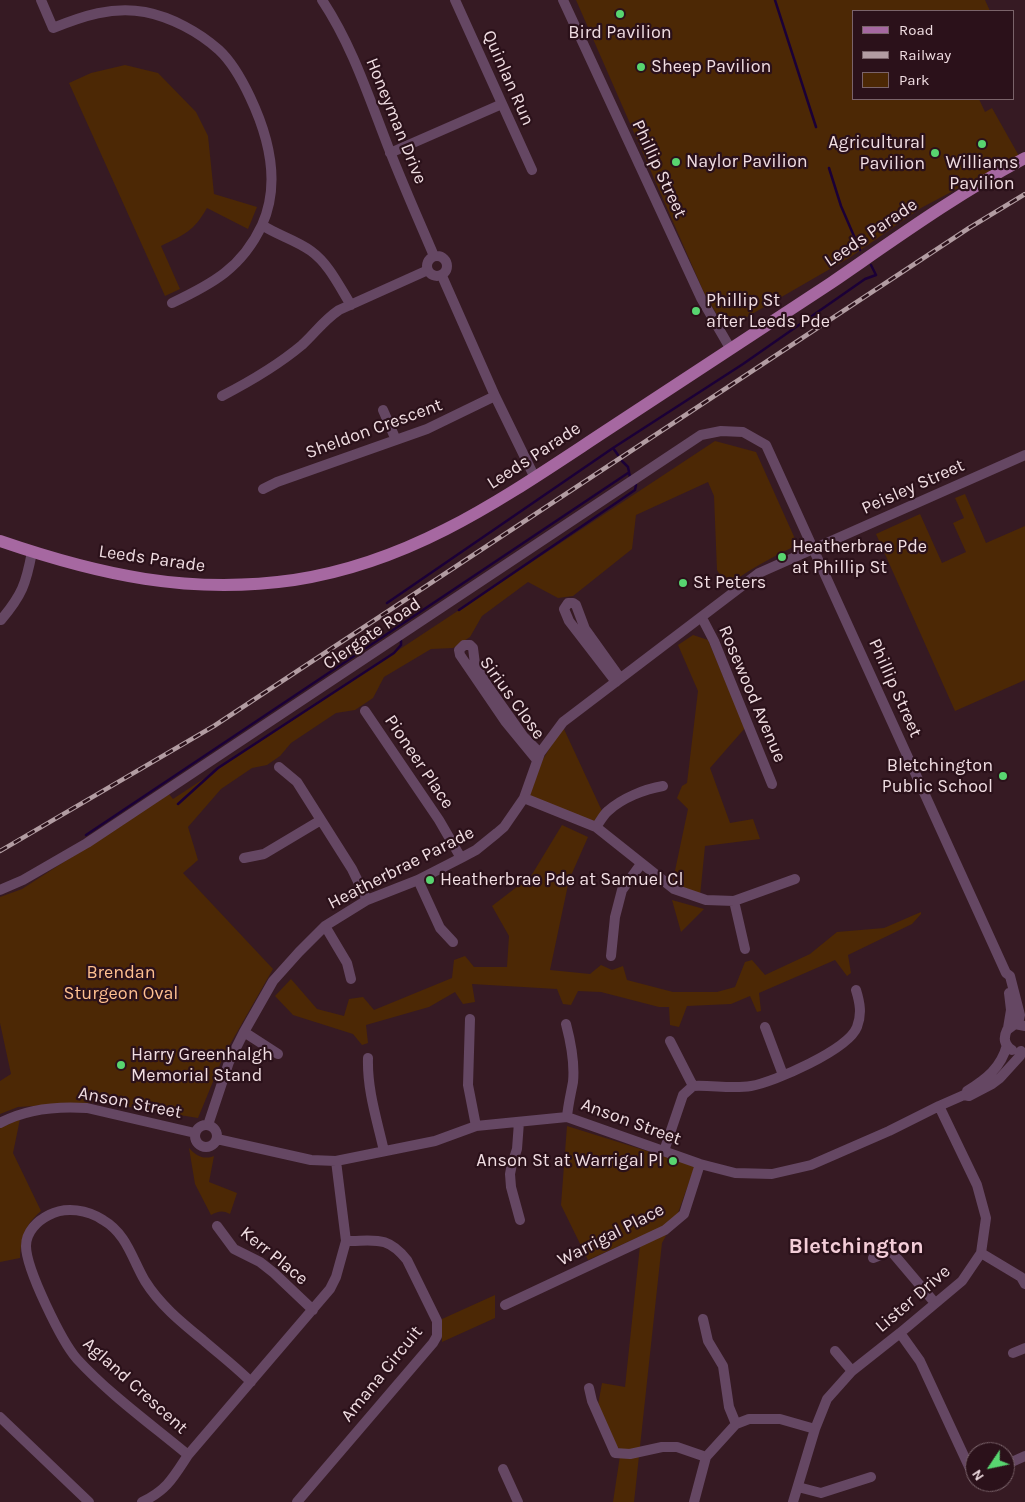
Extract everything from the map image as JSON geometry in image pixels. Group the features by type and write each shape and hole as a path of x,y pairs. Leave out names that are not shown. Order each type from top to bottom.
{"main road":[{"name":"Leeds Parade","path":"0,541 94,570 135,579 217,585 259,584 295,580 349,567 401,551 463,522 535,478 730,348 777,319 983,180 1025,158"}],"street":[{"path":"41,0 53,28 93,13 115,10 154,14 176,22 219,50 237,71 258,113 267,139 272,178 262,225 247,249 222,277 172,303"},
{"name":"Honeyman Drive","path":"322,0 351,51 390,153 434,256"},
{"name":"Quinlan Run","path":"455,0 532,170"},
{"name":"Phillip Street","path":"564,0 701,298 730,348"},
{"path":"390,153 502,104"},
{"path":"262,225 319,257 330,270 351,305"},
{"path":"434,256 441,256 447,261 447,270 442,276 435,276 428,270 428,262 434,256"},
{"path":"222,396 268,371 304,343 329,316 428,270"},
{"path":"442,276 495,396 535,478"},
{"name":"Sheldon Crescent","path":"263,489 277,482 427,429 495,396"},
{"path":"383,410 396,440"},
{"name":"Clergate Road","path":"0,890 24,880 87,843 701,435 720,431 743,432 766,445"},
{"name":"Phillip Street","path":"766,445 1006,973 1010,976 1020,1015 1019,1023"},
{"name":"Peisley Street","path":"814,550 1025,454"},
{"name":"Heatherbrae Parade","path":"208,1124 229,1062 273,981 324,926 367,900 418,880 476,850 504,827 524,798 539,757 563,722 759,573 814,550"},
{"path":"1,620 17,601 24,585 32,552"},
{"path":"568,603 576,604 585,629 618,680 569,621 564,609 568,603"},
{"name":"Rosewood Avenue","path":"702,618 714,641 772,784"},
{"name":"Sirius Close","path":"464,645 470,645 473,648 475,664 487,685 539,757 505,721 460,655 459,650 464,645"},
{"name":"Pioneer Place","path":"365,711 439,820 461,858"},
{"path":"279,768 297,782 352,869 367,900"},
{"path":"596,827 608,811 631,796 663,786"},
{"path":"524,798 596,827 674,889 706,900 734,902 795,879"},
{"path":"244,858 264,854 321,820"},
{"path":"610,956 615,917 622,890 641,864"},
{"path":"418,880 440,928 453,942"},
{"path":"734,902 744,949"},
{"path":"324,926 347,962 351,979"},
{"name":"Phillip Street","path":"1006,973 1005,978 1011,1006 1019,1023"},
{"path":"664,1151 683,1095 693,1086 751,1086 813,1062 844,1043 856,1028 858,1022 861,1008 856,990"},
{"path":"1016,995 1025,1002"},
{"path":"470,1019 468,1085 476,1126"},
{"name":"Anson Street","path":"964,1096 966,1091 980,1083 994,1071 1004,1056 1006,1045 1004,1035 1019,1023"},
{"path":"566,1024 572,1045 573,1060 573,1080 567,1116"},
{"path":"765,1027 783,1075"},
{"path":"244,1032 278,1054"},
{"path":"670,1041 693,1086"},
{"path":"1006,1045 1013,1050 1023,1051"},
{"name":"Anson Street","path":"217,1139 311,1160 336,1161 435,1141 476,1126 567,1116 700,1164 735,1173 772,1174 811,1165 889,1131 939,1106 964,1096 970,1096 992,1084 1012,1066 1023,1051"},
{"path":"368,1058 367,1076 384,1151"},
{"path":"1012,1066 1025,1065"},
{"name":"Lister Drive","path":"794,1502 815,1429 827,1399 852,1371 962,1281 981,1253 986,1218 977,1185 939,1106"},
{"name":"Anson Street","path":"0,1123 13,1116 74,1107 87,1108 196,1133"},
{"path":"519,1122 517,1149 510,1174 511,1187 520,1220"},
{"path":"208,1124 216,1130 217,1139 211,1146 202,1146 196,1139 196,1133 200,1126 208,1124"},
{"path":"142,1502 169,1485 188,1456 330,1289 336,1277 346,1241 336,1161"},
{"name":"Warrigal Place","path":"505,1304 666,1230 684,1214 700,1164"},
{"name":"Agland Crescent","path":"188,1456 110,1390 77,1359 68,1347 55,1323 29,1262 26,1246 34,1226 48,1215 68,1210 79,1210 92,1214 110,1224 123,1238 144,1279 164,1307 251,1382"},
{"name":"Kerr Place","path":"218,1226 234,1250 260,1262 313,1310"},
{"name":"Amana Circuit","path":"296,1502 437,1336 437,1321 407,1260 395,1246 380,1241 346,1241"},
{"path":"873,1258 891,1250 935,1303"},
{"path":"981,1253 1021,1277 1025,1284"},
{"path":"703,1319 708,1341 724,1366 729,1407 736,1424"},
{"path":"900,1333 920,1361 965,1458"},
{"path":"1014,1353 1025,1348"},
{"path":"835,1351 852,1371"},
{"path":"589,1388 592,1401 615,1453 630,1454 662,1447 677,1447 706,1457"},
{"path":"0,1417 89,1502"},
{"path":"694,1502 706,1457 736,1424 749,1419 780,1419 815,1429"},
{"path":"502,1469 518,1502"},
{"path":"798,1487 821,1493 871,1477"}],"green space":[{"path":"576,0 985,0 990,10 852,10 852,100 979,100 985,112 992,108 1019,156 921,208 849,258 726,329 705,295"},
{"path":"125,65 158,73 196,112 208,136 214,194 257,207 248,229 207,208 193,227 161,246 180,289 165,296 69,83 91,73"},
{"name":"Brendan Sturgeon Oval","path":"715,441 756,452 796,541 795,546 760,564 727,586 717,570 714,496 708,482 636,515 632,549 573,596 558,598 528,582 482,616 470,637 453,648 431,649 384,677 373,698 355,710 336,713 291,743 280,756 267,765 252,768 221,789 188,827 198,860 183,873 273,969 224,1055 198,1118 98,1102 18,1107 0,1114 0,1081 11,1074 0,1023 0,897 22,889 169,794 173,799"},
{"path":"965,494 986,543 1025,526 1025,680 955,711 876,534 920,514 942,563 966,552 953,523 964,518 955,498"},
{"path":"693,635 708,640 745,728 710,768 730,823 753,819 760,839 705,846 700,896 672,885 688,809 677,798 682,786 687,783 698,691 678,645"},
{"path":"563,727 602,811 593,823 529,796 543,759"},
{"path":"562,825 588,837 569,880 550,970 590,974 601,965 612,970 623,966 627,980 673,992 717,992 735,987 745,962 752,960 765,975 810,954 837,932 884,928 921,912 921,914 912,924 848,955 851,973 847,976 835,960 759,993 761,1011 757,1012 750,996 731,1004 687,1006 679,1027 670,1025 669,1007 659,1007 601,992 578,991 571,1005 563,1004 557,989 472,984 475,1002 463,1004 455,992 429,1007 366,1025 368,1043 362,1045 353,1034 293,1015 275,996 291,979 317,1009 344,1016 349,999 363,997 374,1010 452,978 454,960 465,956 474,967 507,967 509,936 492,906 531,876"},
{"path":"672,900 704,909 681,932"},
{"path":"20,1119 13,1153 41,1211 31,1221 25,1232 21,1244 20,1258 0,1262 0,1128"},
{"path":"567,1126 695,1166 678,1213 662,1243 634,1502 613,1502 621,1449 616,1447 598,1405 602,1383 625,1387 641,1236 588,1260 561,1205"},
{"path":"189,1148 200,1156 207,1158 214,1156 209,1182 237,1193 230,1214 220,1212 211,1215 195,1184"},
{"path":"495,1295 495,1318 442,1342 442,1319"}],"waterway":[{"path":"775,0 816,127"},
{"path":"829,168 841,206 860,250"},
{"path":"618,455 613,448 743,364 865,279 876,275 871,265"},
{"path":"387,603 613,448"},
{"path":"622,461 628,467 630,477"},
{"path":"86,835 628,473"},
{"path":"459,610 635,490 636,485"},
{"path":"178,804 218,768 394,653 401,645 401,641"}],"railway":[{"path":"0,851 214,726 969,228 1025,194"}],"place":[{"name":"Bird Pavilion","path":"620,14"},
{"name":"Sheep Pavilion","path":"641,67"},
{"name":"Williams Pavilion","path":"982,144"},
{"name":"Agricultural Pavilion","path":"935,153"},
{"name":"Naylor Pavilion","path":"676,162"},
{"name":"Phillip St after Leeds Pde","path":"696,311"},
{"name":"Heatherbrae Pde at Phillip St","path":"782,557"},
{"name":"St Peters","path":"683,583"},
{"name":"Bletchington Public School","path":"1003,776"},
{"name":"Heatherbrae Pde at Samuel Cl","path":"430,880"},
{"name":"Harry Greenhalgh Memorial Stand","path":"121,1065"},
{"name":"Anson St at Warrigal Pl","path":"673,1161"}],"district":[{"name":"Bletchington","path":"856,1247"}]}
